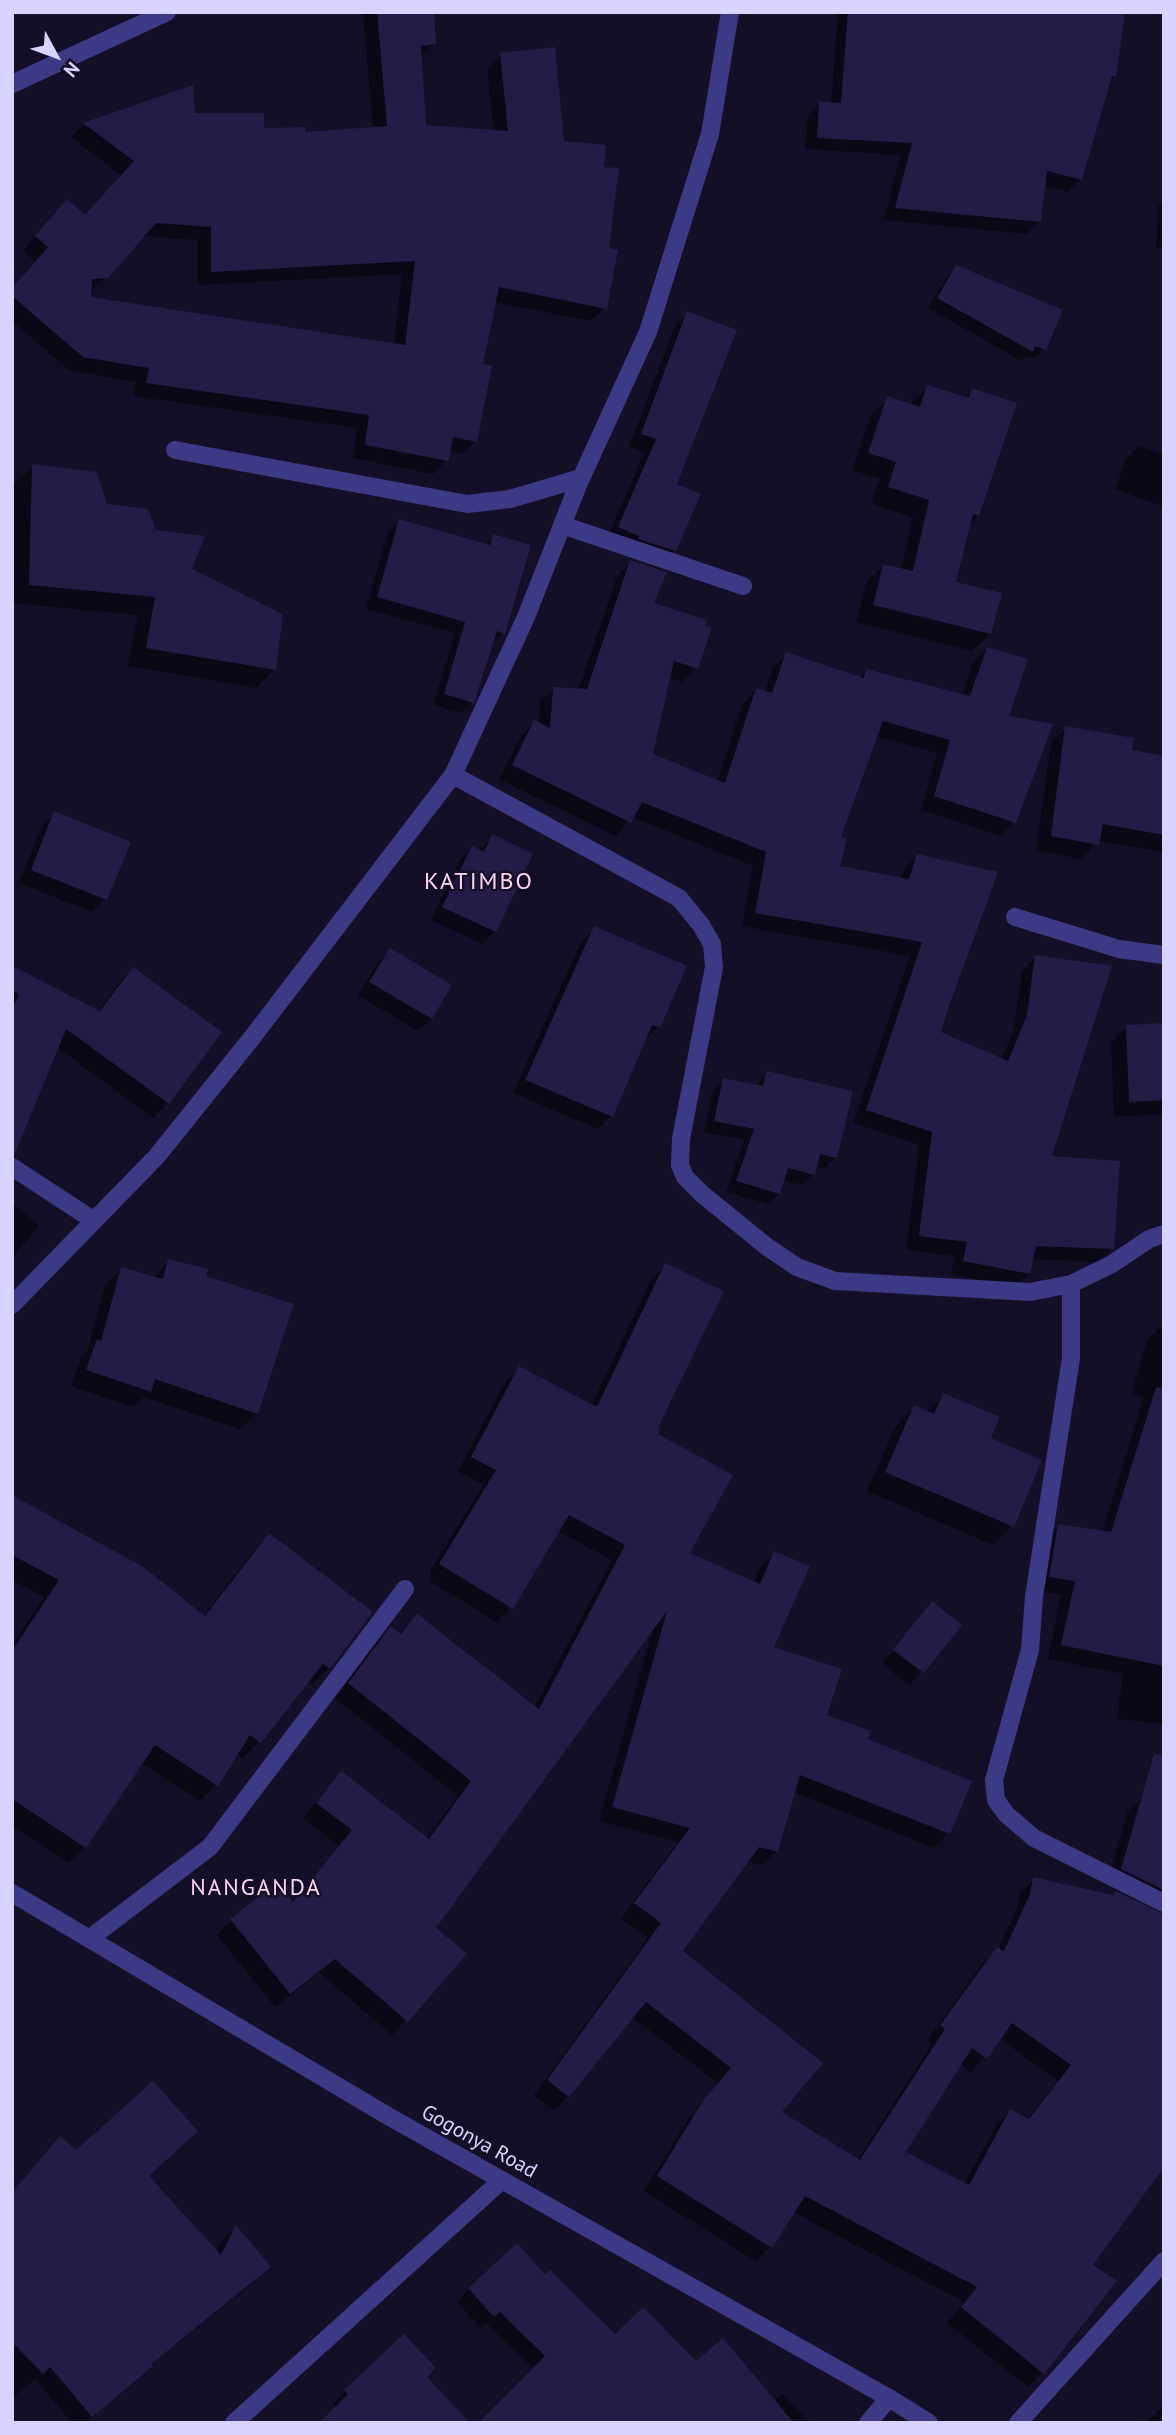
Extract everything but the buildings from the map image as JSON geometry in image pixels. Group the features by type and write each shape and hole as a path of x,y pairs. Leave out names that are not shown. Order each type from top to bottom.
{"street":[{"path":"12,84 167,12"},
{"path":"12,1305 157,1156 453,775 526,617 581,478 648,332 710,134 730,12"},
{"path":"175,450 467,504 510,499 581,478"},
{"path":"562,525 743,586"},
{"path":"453,775 679,898 701,925 712,944 714,967 681,1139 680,1165 685,1177 702,1194 766,1246 797,1267 835,1281 1030,1292 1071,1284 1112,1264 1149,1239 1164,1234"},
{"path":"1015,917 1119,949 1164,955"},
{"path":"12,1167 93,1220"},
{"path":"1071,1284 1070,1358 1034,1597 1030,1650 995,1780 996,1800 1006,1814 1034,1838 1164,1903"},
{"path":"89,1940 210,1847 405,1588"},
{"name":"Gogonya Road","path":"12,1893 388,2116 929,2423"},
{"path":"234,2423 502,2180"},
{"path":"1018,2423 1164,2261"},
{"path":"868,2423 889,2398"}],"district":[{"name":"KATIMBO","path":"479,882"},
{"name":"NANGANDA","path":"256,1888"}]}
